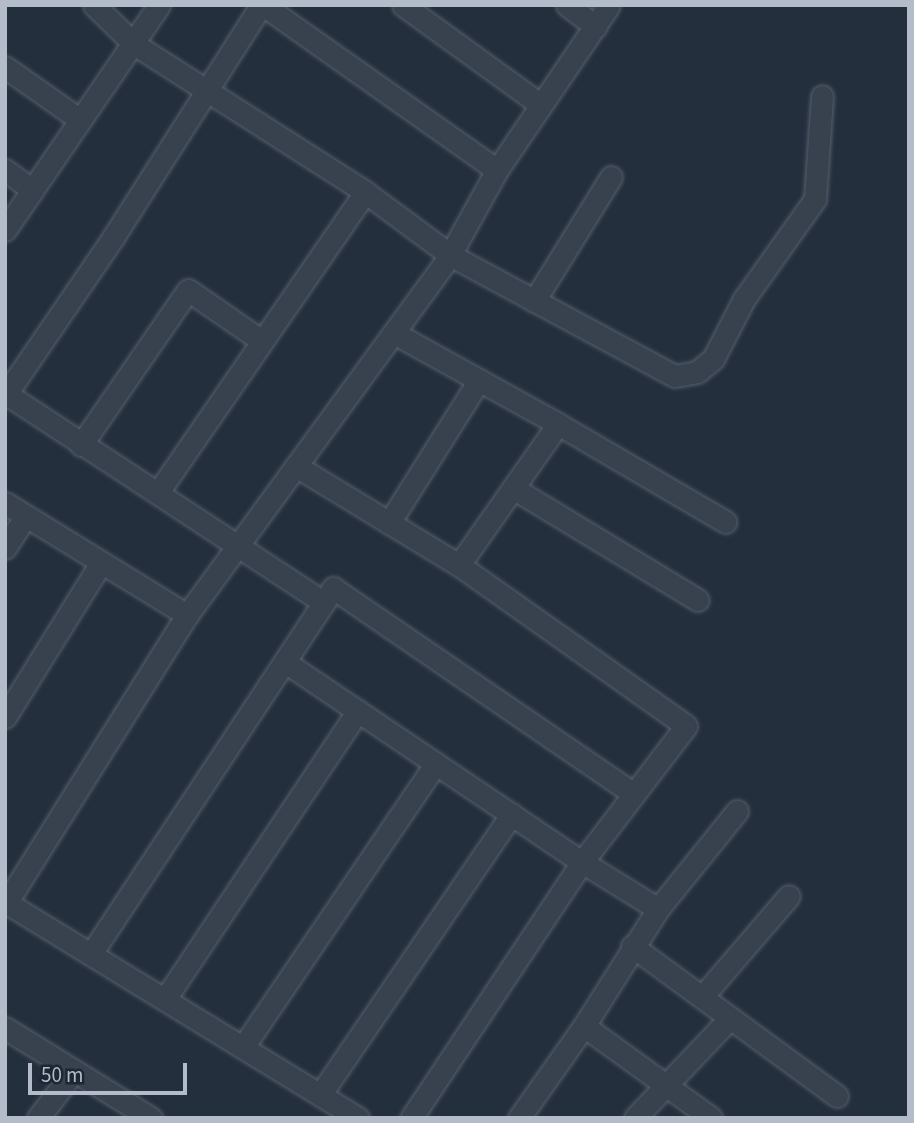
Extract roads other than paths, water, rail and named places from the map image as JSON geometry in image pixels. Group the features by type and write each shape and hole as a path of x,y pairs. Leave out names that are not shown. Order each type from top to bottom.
{"street":[{"path":"94,5 134,44 209,88 365,192 450,255 675,376 697,372 713,359 744,299 815,199 822,96"},
{"path":"5,230 159,5"},
{"path":"323,602 159,491 80,445 6,393 262,5 497,170"},
{"path":"403,5 541,105"},
{"path":"567,5 596,27"},
{"path":"358,1118 6,904 187,615 450,255 497,170 609,5"},
{"path":"5,68 80,120"},
{"path":"5,170 33,190"},
{"path":"534,301 611,177"},
{"path":"159,491 365,192"},
{"path":"80,445 188,290 262,341"},
{"path":"394,333 726,523"},
{"path":"389,523 479,380"},
{"path":"458,565 558,425"},
{"path":"296,466 458,565 686,726 632,793 582,862 411,1118"},
{"path":"513,488 698,600"},
{"path":"5,503 187,615"},
{"path":"5,548 26,516"},
{"path":"5,718 101,563"},
{"path":"91,954 333,588 632,793"},
{"path":"285,662 582,862 658,909"},
{"path":"165,999 358,711"},
{"path":"243,1047 436,763"},
{"path":"519,1118 584,1026 632,946 658,909 737,811"},
{"path":"320,1095 512,814"},
{"path":"702,997 789,895"},
{"path":"632,946 837,1096"},
{"path":"635,1118 663,1084 730,1018"},
{"path":"584,1026 711,1118"},
{"path":"5,1028 151,1118"},
{"path":"38,1118 74,1071"}]}
